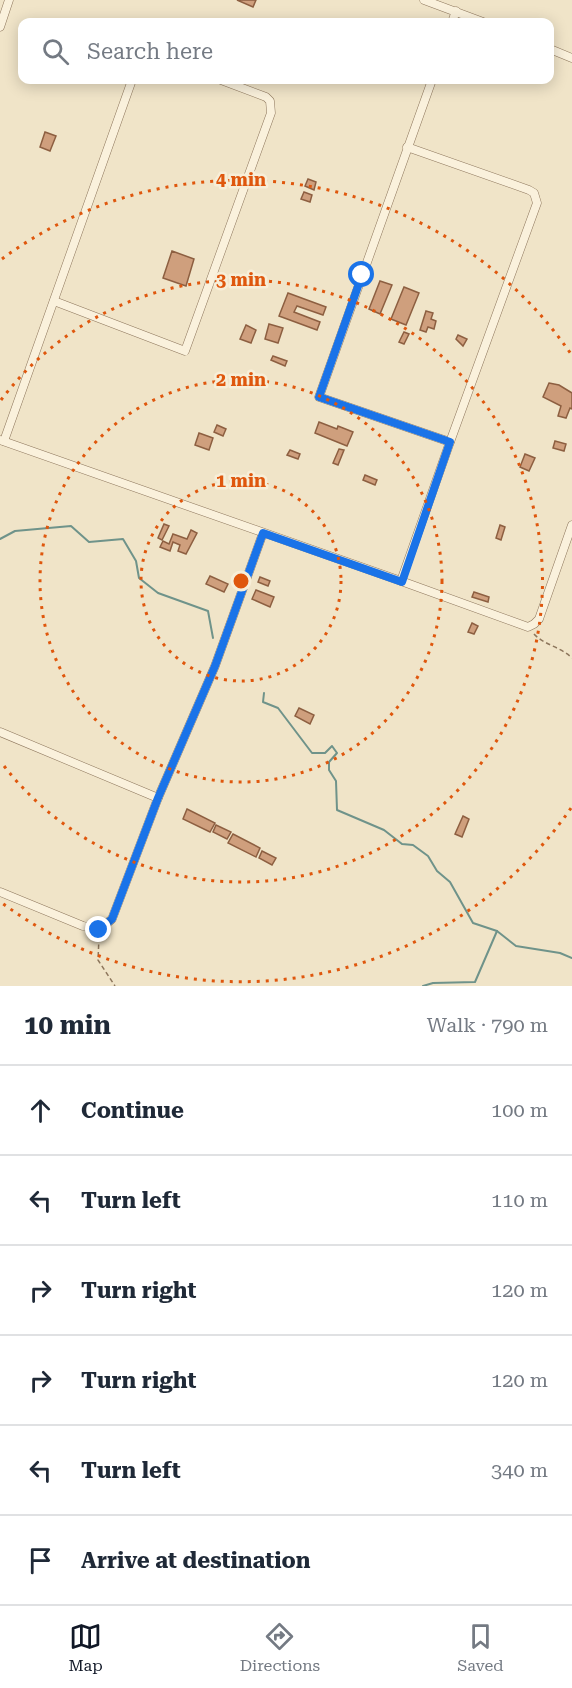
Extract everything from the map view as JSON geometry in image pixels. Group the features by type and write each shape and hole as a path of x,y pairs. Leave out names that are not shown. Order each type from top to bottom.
{"street":[{"path":"0,27 9,0"},
{"path":"424,0 472,18"},
{"path":"454,18 456,12"},
{"path":"554,51 572,58"},
{"path":"131,84 2,441 528,627 538,619 572,525"},
{"path":"54,301 185,351 271,113 270,101 266,97 232,84"},
{"path":"431,84 319,397 450,442"},
{"path":"402,582 537,198 530,189 407,147"},
{"path":"0,892 83,927 99,930 112,919 158,798 215,666 263,533"},
{"path":"0,732 158,798"}],"path":[{"path":"528,627 538,639 557,646 572,658"},
{"path":"99,930 98,960 115,986"}],"building":[{"path":"237,0 256,0 253,7"},
{"path":"45,132 56,136 50,151 40,147"},
{"path":"308,179 316,182 314,190 305,186"},
{"path":"304,192 312,195 310,202 301,199"},
{"path":"172,251 194,259 186,286 163,278"},
{"path":"380,281 392,285 380,314 369,309"},
{"path":"404,287 419,293 406,325 391,319"},
{"path":"288,293 326,307 323,315 297,306 294,312 320,322 317,330 279,316"},
{"path":"426,311 433,313 431,319 436,321 434,329 428,327 426,332 420,330"},
{"path":"269,324 283,328 278,343 265,339"},
{"path":"246,325 256,330 251,343 240,339"},
{"path":"404,332 409,334 404,344 399,342"},
{"path":"458,335 467,339 463,346 456,339"},
{"path":"273,356 287,361 285,366 271,360"},
{"path":"549,383 559,385 572,393 572,409 570,408 566,418 558,416 561,406 543,397"},
{"path":"319,422 353,432 347,446 315,433"},
{"path":"217,425 226,429 223,436 214,432"},
{"path":"199,433 213,438 209,450 195,445"},
{"path":"555,441 566,444 564,451 553,448"},
{"path":"339,449 344,450 338,465 333,463"},
{"path":"290,450 300,454 298,459 287,455"},
{"path":"525,454 535,458 529,471 520,467"},
{"path":"365,475 377,480 375,485 363,480"},
{"path":"164,524 169,526 162,540 158,538"},
{"path":"500,525 505,527 501,540 496,538"},
{"path":"191,530 197,533 186,554 178,551 180,545 173,542 170,551 160,547 163,541 169,544 173,534 187,539"},
{"path":"210,576 228,584 224,592 206,584"},
{"path":"260,577 270,581 268,586 258,582"},
{"path":"256,590 274,597 270,607 252,599"},
{"path":"474,592 489,597 488,602 472,597"},
{"path":"472,623 478,626 474,634 468,632"},
{"path":"299,708 314,715 310,724 295,716"},
{"path":"187,809 215,823 210,832 183,819"},
{"path":"463,816 469,819 462,837 455,834"},
{"path":"216,825 231,832 227,839 213,832"},
{"path":"233,834 260,848 256,857 228,843"},
{"path":"262,851 276,858 272,865 259,858"}],"waterway":[{"path":"0,539 15,531 71,526 89,542 123,539 136,561 139,578 158,593 208,611 213,638"},
{"path":"264,693 263,702 278,708 312,753 325,753 332,746 337,753 329,762 329,770 336,781 337,810 384,830 402,844 413,845 428,856 437,871 450,882 473,923 497,931 516,946 560,953 572,958"},
{"path":"423,986 433,983 475,982 497,931"}],"route":[{"path":"99,930 112,919 158,798 215,666 263,533 402,582 450,442 319,397 362,275"}]}
